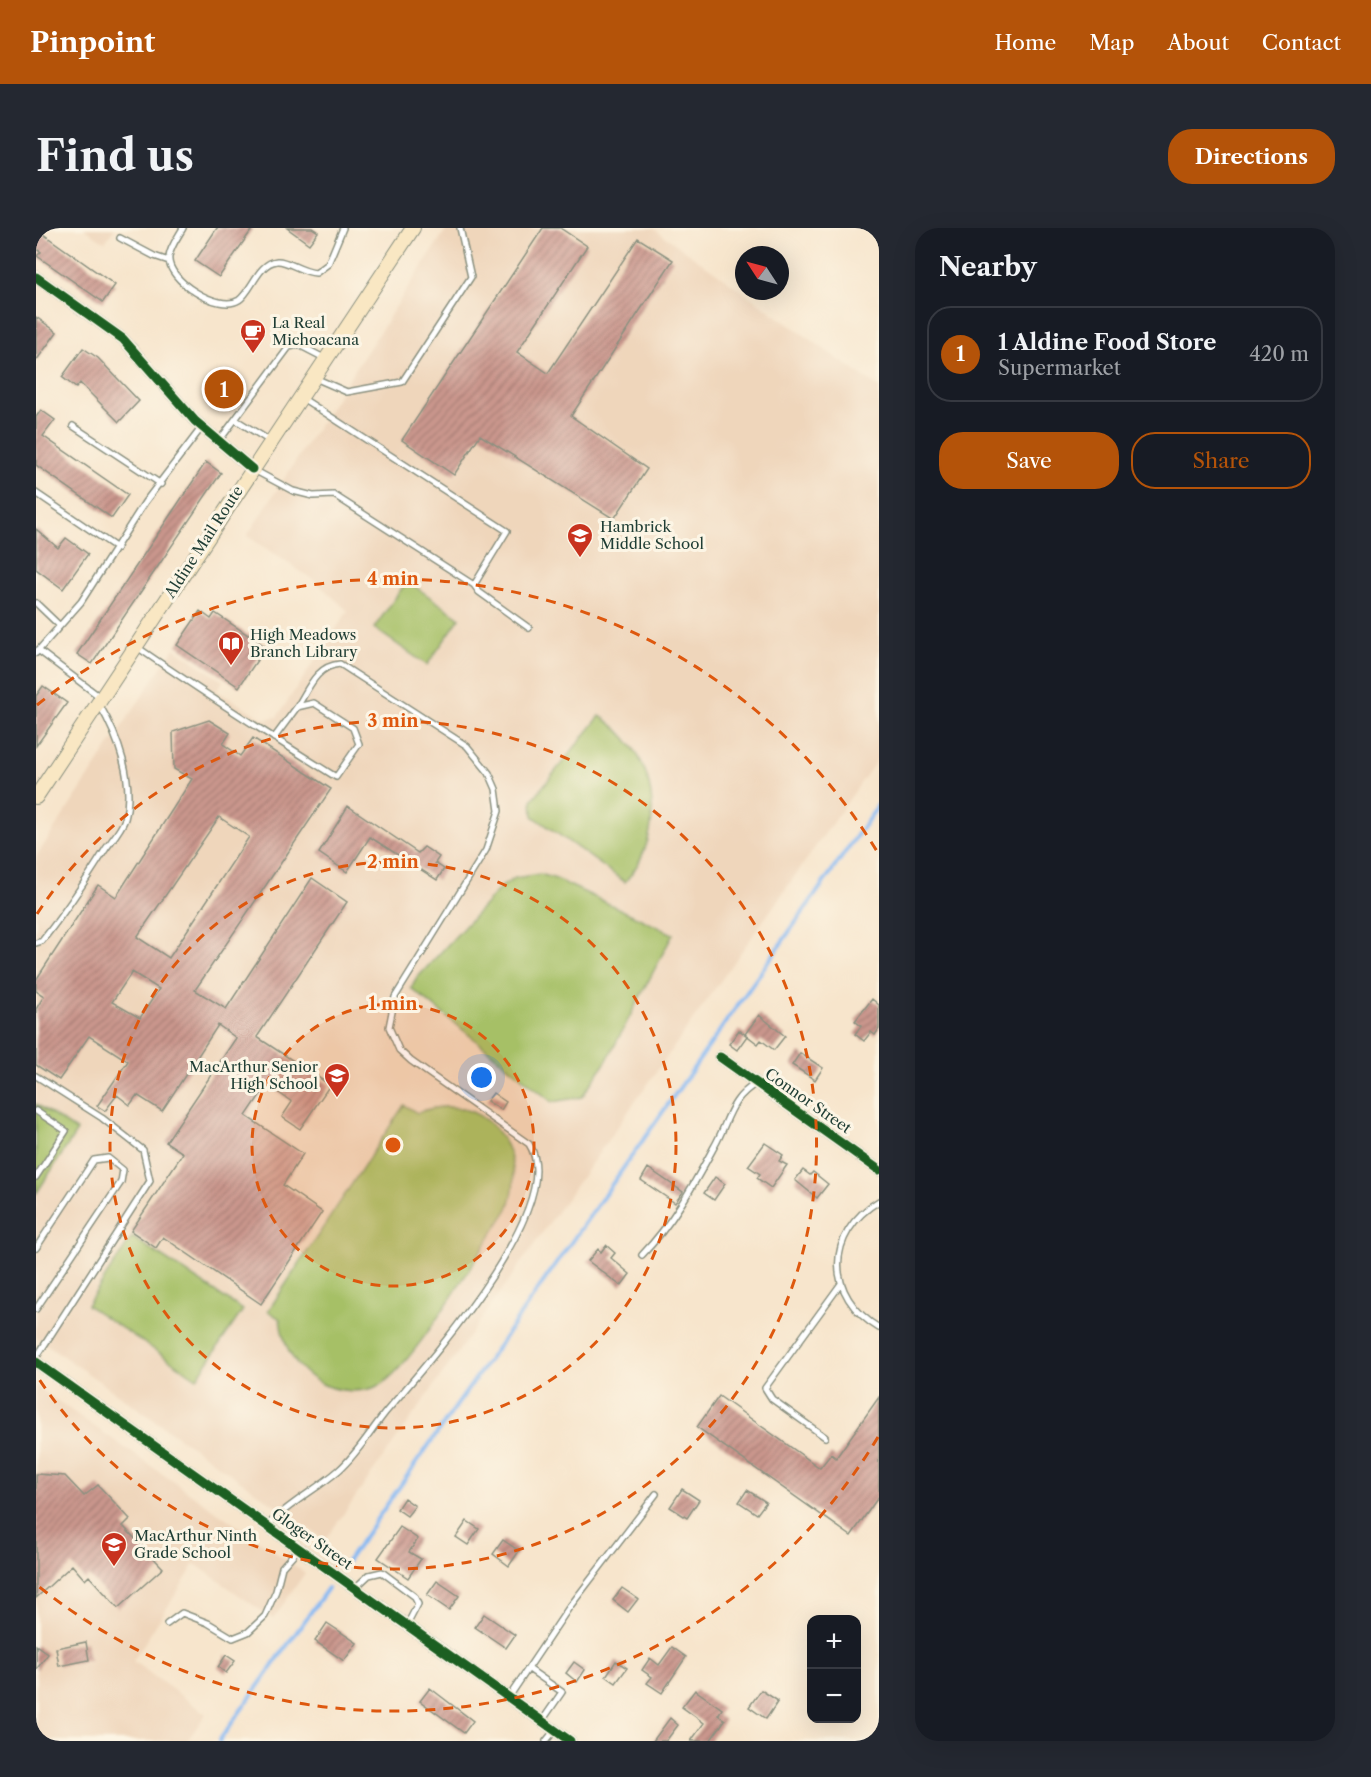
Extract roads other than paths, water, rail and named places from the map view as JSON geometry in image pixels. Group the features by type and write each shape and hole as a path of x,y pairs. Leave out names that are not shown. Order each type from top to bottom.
{"main road":[{"name":"Aldine Mail Route","path":"36,797 412,228"}],"street":[{"path":"37,279 123,339 202,427 252,469"},
{"name":"Connor Street","path":"720,1057 879,1170"},
{"name":"Gloger Street","path":"36,1360 570,1741"}],"lane":[{"path":"183,228 172,246 169,261 177,278 216,303 228,304 239,300 267,266 276,261 286,262 303,272 316,273 328,264 343,228"},
{"path":"313,378 347,392 402,382 471,277 460,228"},
{"path":"120,238 154,256 169,261"},
{"path":"219,441 289,347 299,345 326,359"},
{"path":"300,397 507,531 474,585"},
{"path":"236,420 271,441"},
{"path":"73,426 161,484"},
{"path":"36,943 42,941 67,909 124,821 128,803 126,774 113,727 100,700 37,652 81,602 145,502 161,484 202,427"},
{"path":"252,469 293,491 313,496 334,495 474,585 479,592 529,628"},
{"path":"36,493 117,548"},
{"path":"36,603 60,626"},
{"path":"135,646 336,777 358,744 353,728 314,703 297,707"},
{"path":"267,1526 283,1509 340,1469 469,1310 505,1254 530,1208 537,1172 536,1155 529,1144 411,1061 399,1050 389,1027 395,997 486,850 499,811 496,789 489,773 467,746 340,664 328,665 318,673 274,738"},
{"path":"36,1076 102,1118 143,1150 150,1180 36,1360"},
{"path":"642,1255 679,1209 720,1136 738,1095 757,1083"},
{"path":"36,1111 66,1131 36,1177"},
{"path":"36,1248 94,1160 108,1158 123,1170 122,1182 36,1309"},
{"path":"879,1201 865,1210 849,1228 839,1261 840,1285 856,1310 879,1328"},
{"path":"825,1437 772,1399 765,1388 840,1285"},
{"path":"509,1697 568,1610 656,1494"},
{"path":"167,1624 182,1613 208,1623 233,1638 248,1632 265,1616 276,1591 282,1567 299,1548"},
{"path":"355,1588 369,1575 382,1572 414,1596 418,1604 407,1625"},
{"path":"528,1669 562,1692 542,1721"},
{"path":"546,1741 555,1730"}],"waterway":[{"path":"875,228 879,231"},
{"path":"346,1563 879,804"},
{"path":"219,1741 328,1588"}],"place":[{"name":"La Real Michoacana","path":"253,355"},
{"name":"1 Aldine Food Store","path":"224,389"},
{"name":"Hambrick Middle School","path":"580,559"},
{"name":"High Meadows Branch Library","path":"231,667"},
{"name":"MacArthur Senior High School","path":"337,1099"},
{"name":"MacArthur Ninth Grade School","path":"114,1568"}]}
